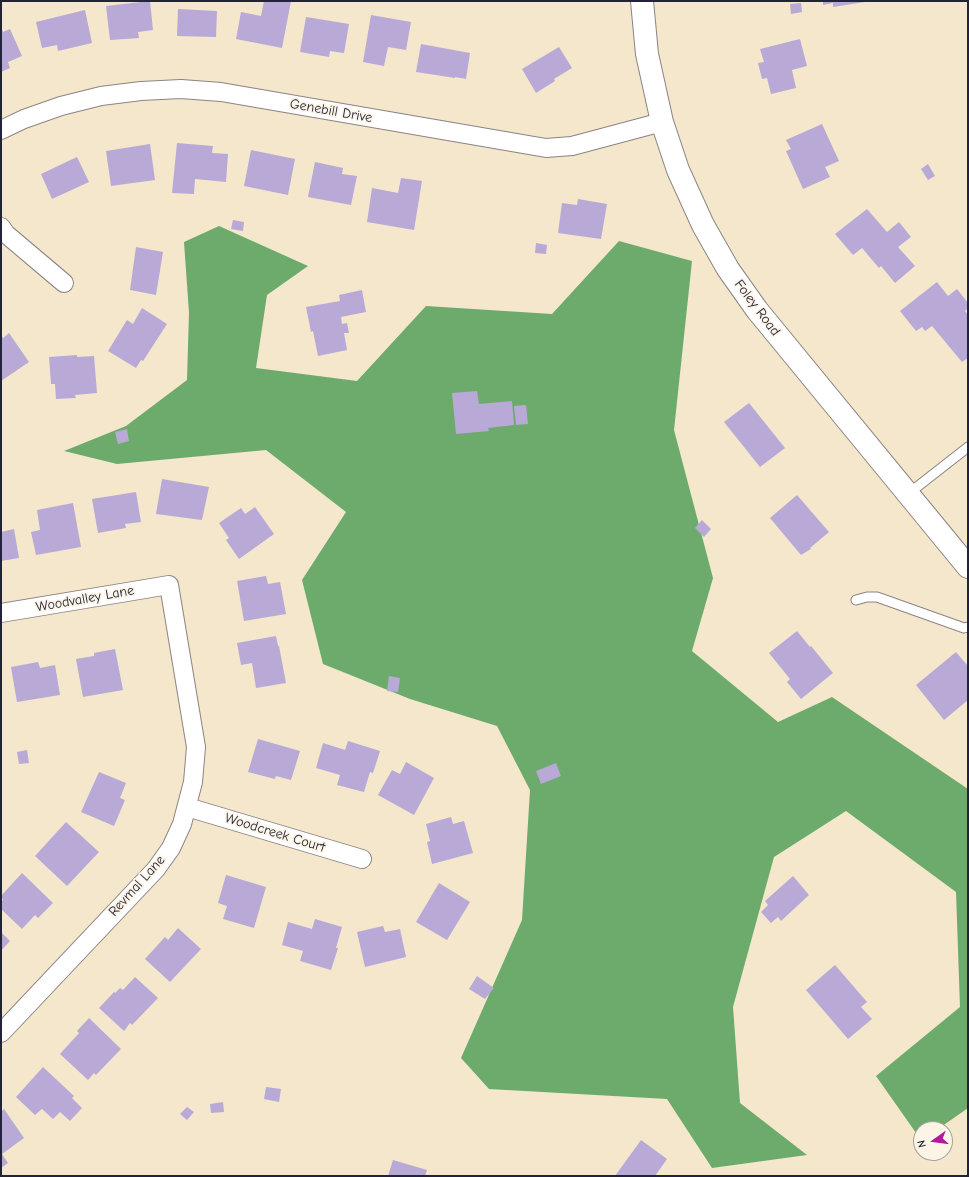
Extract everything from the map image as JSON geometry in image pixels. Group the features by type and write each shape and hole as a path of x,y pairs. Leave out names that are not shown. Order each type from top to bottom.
{"street":[{"name":"Foley Road","path":"642,1 647,54 662,122 678,170 703,225 728,269 757,310 968,568"},
{"name":"Genebill Drive","path":"1,130 24,119 62,106 101,96 141,91 181,89 221,92 546,148 572,146 662,122"},
{"path":"1,227 6,234 64,283"},
{"name":"Woodvalley Lane","path":"1,613 169,585"},
{"name":"Revmal Lane","path":"1,1033 156,869 171,848 182,824 193,782 196,747 169,585"},
{"name":"Woodcreek Court","path":"187,807 362,859"}],"lane":[{"path":"908,494 968,447"},
{"path":"856,600 867,597 878,597 964,628 968,627"}],"green space":[{"path":"219,226 308,266 267,295 256,368 357,381 426,306 552,314 619,241 692,261 674,430 713,578 692,651 778,722 832,697 968,789 968,1108 949,1121 913,1121 913,1129 876,1076 960,1007 956,892 846,811 774,857 733,1007 740,1103 807,1155 712,1168 667,1099 489,1089 461,1058 522,920 530,790 497,726 410,699 323,664 302,580 346,512 266,450 117,464 64,451 126,426 187,380 189,313 184,242"}],"building":[{"path":"150,1 153,30 138,32 139,38 110,40 106,6"},
{"path":"264,1 291,1 282,48 236,39 241,12 261,16"},
{"path":"823,1 865,2 833,7 833,3 823,5"},
{"path":"801,3 802,12 791,14 790,4"},
{"path":"178,9 217,11 216,37 177,36"},
{"path":"85,10 92,43 58,51 57,45 42,48 36,22"},
{"path":"371,15 411,22 406,50 388,47 384,66 363,62"},
{"path":"306,17 349,24 344,53 330,51 329,57 300,52"},
{"path":"1,27 3,32 10,29 22,56 8,62 10,68 1,72"},
{"path":"800,39 807,66 792,70 796,88 771,94 767,78 762,79 758,63 764,62 760,49"},
{"path":"421,44 470,53 466,79 416,72"},
{"path":"559,47 572,68 554,79 555,81 536,93 522,69"},
{"path":"822,124 839,161 825,167 830,177 803,189 786,151 791,149 786,140"},
{"path":"177,143 213,146 212,153 228,154 226,182 195,179 194,194 172,193"},
{"path":"150,144 155,180 111,186 106,151"},
{"path":"251,150 295,159 288,195 244,186"},
{"path":"77,157 89,182 52,199 41,174"},
{"path":"315,162 343,168 342,174 357,176 351,205 308,197"},
{"path":"928,164 935,176 928,180 921,169"},
{"path":"401,178 422,181 414,230 367,222 372,188 398,193"},
{"path":"578,199 607,204 601,239 558,233 562,203 577,205"},
{"path":"867,209 887,232 899,222 911,237 898,247 915,266 895,283 881,266 879,268 862,248 853,255 835,234"},
{"path":"233,220 244,222 243,231 231,229"},
{"path":"536,243 547,245 546,254 535,253"},
{"path":"136,247 163,252 156,295 130,290"},
{"path":"937,282 948,296 957,289 968,303 968,308 965,311 968,315 968,358 962,362 932,326 925,331 922,327 916,331 900,311"},
{"path":"362,290 366,312 341,317 342,324 347,323 349,333 344,333 347,350 318,356 306,307 340,301 339,295"},
{"path":"142,308 167,324 143,361 141,360 136,368 108,351 127,320 133,324"},
{"path":"9,333 29,362 1,381 1,335 3,338"},
{"path":"77,355 77,357 94,356 97,393 75,395 76,398 56,399 55,384 51,384 49,357"},
{"path":"477,391 479,404 512,401 514,425 488,428 489,431 456,434 452,393"},
{"path":"749,403 785,448 760,467 724,422"},
{"path":"526,405 528,424 516,425 514,406"},
{"path":"127,429 129,441 118,444 115,432"},
{"path":"162,479 209,487 202,520 156,514"},
{"path":"136,492 141,522 125,524 126,528 98,533 92,499"},
{"path":"797,495 829,532 810,548 811,549 801,555 770,518"},
{"path":"73,503 81,547 36,555 31,532 40,530 37,510"},
{"path":"255,507 274,534 239,559 226,540 229,538 219,523 241,508 245,514"},
{"path":"702,520 711,529 704,537 695,528"},
{"path":"14,529 19,558 1,561 1,532"},
{"path":"266,576 268,584 280,582 286,614 244,621 237,581"},
{"path":"797,631 833,673 801,699 787,682 790,679 769,653"},
{"path":"276,636 286,683 256,688 252,663 241,665 237,643"},
{"path":"115,649 123,690 83,697 76,659 94,656 94,653"},
{"path":"956,652 968,666 968,700 944,720 916,685"},
{"path":"38,662 40,668 55,665 60,695 17,702 11,667"},
{"path":"389,676 400,678 398,692 387,691"},
{"path":"258,739 300,751 291,780 276,776 275,779 248,772"},
{"path":"348,741 380,751 373,773 370,772 364,792 337,785 340,775 316,768 323,743 345,750"},
{"path":"27,750 29,763 19,764 17,752"},
{"path":"406,762 434,778 414,815 378,795 392,770 400,774"},
{"path":"556,763 561,776 541,784 536,771"},
{"path":"99,772 126,783 120,798 125,800 114,826 81,812"},
{"path":"451,817 453,824 464,821 473,853 432,864 427,842 430,841 426,824"},
{"path":"66,822 99,852 67,886 35,856"},
{"path":"22,873 53,903 38,918 35,915 22,929 1,909 1,902 3,900 1,896"},
{"path":"226,875 266,887 254,928 223,919 227,906 218,903"},
{"path":"793,876 809,895 781,921 778,917 771,923 761,912 768,905 765,901"},
{"path":"439,883 470,902 447,940 416,922"},
{"path":"315,919 342,927 336,948 338,948 331,970 300,961 303,951 282,945 288,922 312,929"},
{"path":"383,926 385,932 400,929 406,957 365,967 357,932"},
{"path":"178,928 201,949 170,982 145,959 165,937 168,940"},
{"path":"1,932 10,941 1,951"},
{"path":"835,965 867,1002 861,1007 872,1019 848,1039 806,990"},
{"path":"477,976 494,988 485,999 469,989"},
{"path":"135,977 158,998 132,1025 130,1023 124,1031 99,1008 114,992 115,993 120,988 123,990"},
{"path":"89,1018 121,1049 96,1075 94,1073 88,1080 60,1054 79,1033 77,1031"},
{"path":"43,1067 74,1096 72,1098 82,1108 70,1121 60,1112 53,1119 42,1109 35,1115 16,1097"},
{"path":"266,1087 281,1089 279,1102 264,1099"},
{"path":"223,1102 224,1112 211,1113 210,1104"},
{"path":"187,1107 194,1112 187,1120 180,1114"},
{"path":"4,1109 24,1138 2,1154 8,1163 1,1168 1,1112"},
{"path":"641,1140 667,1159 655,1176 615,1176"},
{"path":"393,1160 427,1170 425,1176 388,1176"}]}
